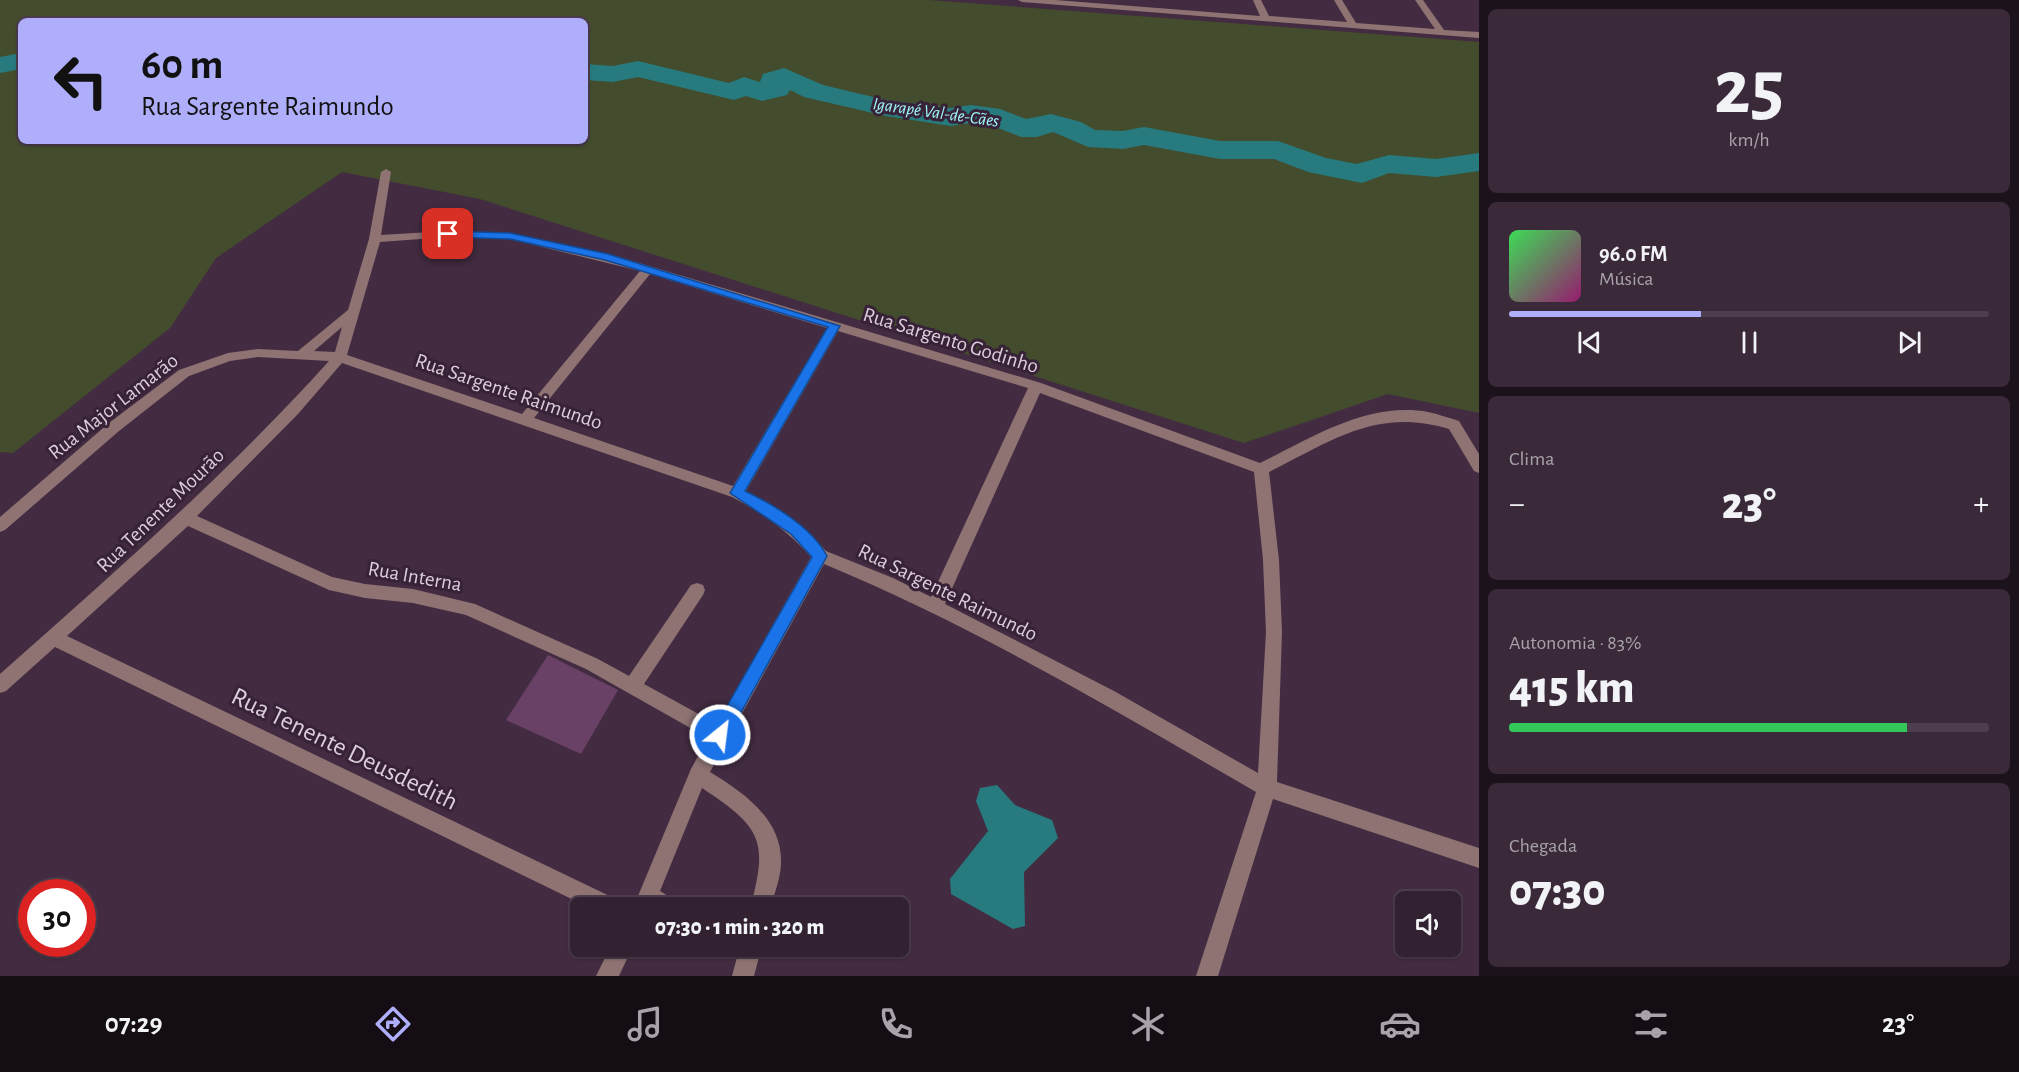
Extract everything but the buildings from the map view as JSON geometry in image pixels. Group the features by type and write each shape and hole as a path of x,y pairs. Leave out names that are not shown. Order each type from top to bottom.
{"street":[{"path":"1022,0 1060,1 1479,35"},
{"path":"1177,0 1181,11"},
{"path":"1257,0 1265,18"},
{"path":"1338,0 1353,25"},
{"path":"1419,0 1442,32"},
{"path":"339,357 375,239 387,172"},
{"name":"Rua Sargento Godinho","path":"375,239 448,234 510,236 648,269 1036,386 1262,469"},
{"path":"525,420 648,269"},
{"path":"301,355 353,312"},
{"path":"737,493 834,326"},
{"name":"Rua Major Lamarão","path":"0,526 114,427 184,373 228,357 258,352 339,357"},
{"name":"Rua Sargente Raimundo","path":"339,357 737,493 760,505 796,530 820,556 887,583 935,607 1108,697 1267,788 1479,858"},
{"name":"Rua Tenente Mourão","path":"0,685 186,518 293,410 339,357"},
{"path":"935,607 1036,386"},
{"path":"1207,976 1267,788 1274,621 1271,560 1262,469 1363,421 1401,413 1421,415 1454,425 1479,467"},
{"name":"Rua Interna","path":"186,518 329,583 365,591 413,596 469,609 545,641 633,685 720,735"},
{"path":"647,897 698,775 820,556"},
{"path":"633,685 697,590"},
{"name":"Rua Tenente Deusdedith","path":"54,638 590,897"},
{"path":"698,775 740,804 768,838 771,862 763,897"},
{"path":"607,976 617,957"},
{"path":"744,976 745,957"}],"shaded area":[{"path":"0,0 929,0 1479,42 1479,413 1388,394 1244,443 480,199 342,172 216,258 170,328 13,453 0,452"},
{"path":"997,785 1015,805 1052,820 1058,838 1024,872 1025,926 1013,929 951,894 950,879 988,831 976,801 980,788"}],"waterway":[{"name":"Igarapé Val-de-Cães","path":"0,65 18,62"},
{"name":"Igarapé Val-de-Cães","path":"588,72 613,74 638,69 734,92 744,85 762,93 777,89 773,80 784,76 814,91 886,108 951,117 971,114 1000,118 1021,128 1037,128 1051,123 1071,128 1088,138 1123,140 1144,136 1220,150 1278,150 1319,166 1362,174 1371,168 1389,164 1436,168 1479,162"}],"route":[{"path":"448,234 476,233 510,236 608,258 834,326 737,493 760,505 796,530 820,556 720,735"}]}
